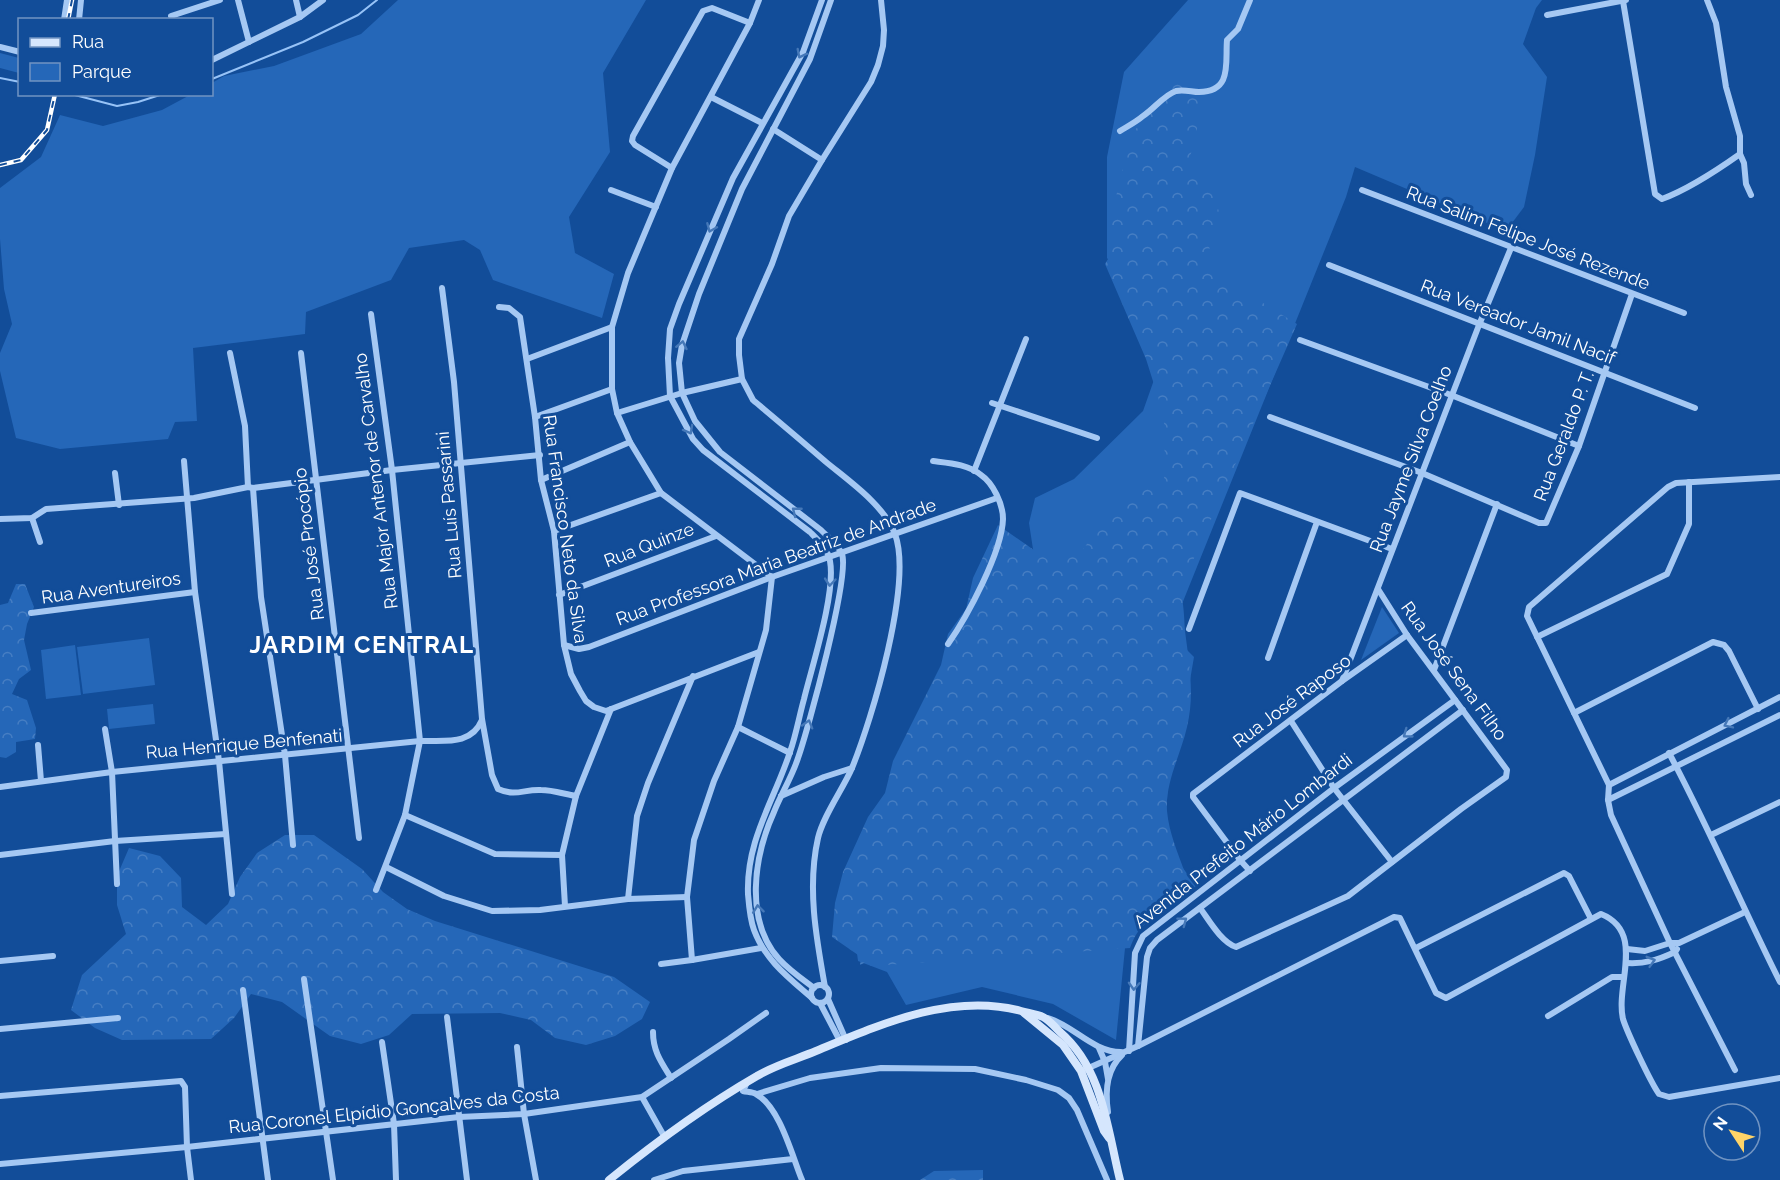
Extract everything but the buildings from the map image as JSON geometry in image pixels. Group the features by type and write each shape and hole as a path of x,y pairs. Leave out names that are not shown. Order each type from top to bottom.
{"main road":[{"path":"609,1180 664,1136 760,1074 843,1040 900,1020 948,1008 999,1005 1044,1017 1068,1038 1085,1070 1110,1128 1110,1139 1120,1180"},
{"path":"1021,1011 1063,1045 1085,1070 1104,1131 1110,1139"}],"street":[{"path":"64,18 67,0"},
{"path":"79,18 81,0"},
{"path":"171,16 220,0"},
{"path":"238,0 249,42"},
{"path":"296,0 300,17"},
{"path":"213,60 300,17 323,0"},
{"path":"692,960 687,897 694,840 714,781 738,727 766,630 772,577 661,493 630,442 617,413 612,389 612,327 628,273 672,168 750,23 759,0"},
{"path":"822,0 803,52 733,178 676,313 668,344 670,396 693,439 703,450 810,532 830,558 828,603 790,753 755,839 748,882 753,928 761,948 775,965 820,1003 843,1040"},
{"path":"814,988 778,958 766,940 760,921 756,894 761,844 798,759 819,684 841,580 842,554 821,530 720,452 695,421 682,393 679,363 688,323 742,189 810,59 831,0"},
{"path":"843,1040 828,999 829,992 825,987 813,906 812,881 819,835 852,768 877,692 892,628 900,575 895,533 874,502 753,400 742,379 739,356 740,339 772,264 789,216 871,82 878,65 884,30 881,0"},
{"path":"1120,131 1173,93 1182,90 1203,92 1216,89 1221,85 1227,67 1227,40 1238,29 1250,0"},
{"path":"1547,15 1625,0 1655,194 1662,199 1671,195 1722,167 1740,154"},
{"path":"1707,0 1716,23 1726,87 1740,136 1740,154 1744,163 1746,184 1751,195"},
{"path":"672,168 635,145 632,141 633,136 703,11 712,8 750,23"},
{"path":"0,47 18,52"},
{"path":"711,97 762,123"},
{"path":"773,129 822,160"},
{"path":"611,190 656,207"},
{"name":"Rua Salim Felipe José Rezende","path":"1362,190 1684,314"},
{"name":"Rua Jayme Silva Coelho","path":"1342,681 1451,395 1511,248"},
{"name":"Rua Vereador Jamil Nacif","path":"1329,265 1695,408"},
{"name":"Rua Luís Passarini","path":"442,288 461,463 482,719 492,775 498,789 508,794 540,790 576,796"},
{"name":"Rua Geraldo P. T.","path":"1497,504 1539,523 1548,520 1579,446 1632,294"},
{"name":"Rua Francisco Neto da Silva","path":"499,307 509,308 520,316 540,455 541,480 554,531 564,645 571,674 586,701 599,710 611,710"},
{"name":"Rua Major Antenor de Carvalho","path":"371,314 392,470 420,741 405,815 376,890"},
{"path":"526,359 612,327"},
{"path":"974,471 1026,339"},
{"path":"1300,339 1579,446"},
{"path":"230,353 245,426 261,597 285,755 293,845"},
{"name":"Rua José Procópio","path":"301,353 359,838"},
{"path":"617,413 670,396 742,379"},
{"path":"535,417 612,389"},
{"path":"992,403 1097,438"},
{"path":"1270,417 1422,473 1497,504 1434,670"},
{"path":"541,480 630,442"},
{"path":"0,519 32,518 46,509 186,498 251,487 540,455"},
{"path":"184,461 195,592 219,761 232,894"},
{"path":"933,461 952,463 981,474 989,483 1002,508 1003,521 990,564 974,602 948,644"},
{"path":"115,473 119,505"},
{"path":"1735,1070 1670,943 1611,815 1608,800 1609,785 1527,616 1529,607 1668,487 1676,483 1780,477"},
{"path":"1537,637 1667,574 1689,524 1689,482"},
{"path":"554,531 661,493"},
{"path":"1189,629 1240,493 1392,549"},
{"name":"Rua Professora Maria Beatriz de Andrade","path":"564,645 579,649 589,648 772,577 997,498"},
{"path":"32,518 40,542"},
{"path":"1268,658 1317,522"},
{"name":"Rua Quinze","path":"559,595 716,536"},
{"name":"Rua José Sena Filho","path":"1377,589 1407,635 1507,770 1506,777 1392,862"},
{"name":"Rua Aventureiros","path":"30,614 195,592"},
{"name":"Rua José Raposo","path":"1240,860 1193,797 1195,791 1407,635"},
{"path":"1574,713 1713,642 1724,645 1729,651 1758,709"},
{"path":"565,906 562,855 576,796 611,710 759,652"},
{"path":"628,899 637,816 648,783 693,676"},
{"path":"1609,785 1780,697"},
{"name":"Avenida Prefeito Mário Lombardi","path":"1127,1052 1135,953 1143,936 1334,788 1455,699"},
{"name":"Avenida Prefeito Mário Lombardi","path":"1138,1046 1147,957 1150,948 1157,940 1463,710"},
{"path":"1608,800 1780,715"},
{"name":"Rua Henrique Benfenati","path":"0,787 112,772 467,738 476,732 482,719"},
{"path":"1200,908 1218,932 1231,945 1236,946 1348,896 1392,862 1334,788 1291,721"},
{"path":"738,727 790,753"},
{"path":"105,729 112,772 117,884"},
{"path":"38,745 41,781"},
{"path":"1669,753 1711,835 1745,912 1780,982"},
{"path":"781,797 824,777 852,768"},
{"path":"1711,835 1780,802"},
{"path":"405,815 495,854 562,855"},
{"path":"0,855 115,841 226,834"},
{"path":"1240,860 1250,871"},
{"path":"386,867 444,896 492,911 540,910 628,899 687,897"},
{"path":"1416,948 1564,873 1569,876 1591,919"},
{"path":"1627,949 1645,951 1670,943 1679,944 1745,912"},
{"path":"1085,1070 1127,1052 1394,917 1400,918 1436,993 1446,998 1601,914 1612,918 1622,933 1627,949 1622,1003 1624,1021 1659,1095 1669,1097 1780,1078"},
{"path":"1627,963 1649,962 1675,952 1679,944"},
{"path":"661,963 761,948"},
{"path":"1135,953 1147,957"},
{"path":"0,961 53,956"},
{"path":"1548,1016 1612,977 1624,976"},
{"path":"304,979 333,1180"},
{"path":"814,988 825,987"},
{"path":"812,998 814,988"},
{"path":"243,990 268,1180"},
{"path":"820,1003 828,999"},
{"name":"Rua Coronel Elpídio Gonçalves da Costa","path":"0,1164 187,1147 459,1117 524,1114 642,1097 766,1012"},
{"path":"447,1017 467,1180"},
{"path":"1044,1017 1058,1022 1099,1048 1127,1052"},
{"path":"0,1029 118,1018"},
{"path":"653,1032 657,1056 671,1078"},
{"path":"382,1042 394,1124 396,1180"},
{"path":"517,1047 524,1114 536,1180"},
{"path":"1099,1048 1108,1080"},
{"path":"1110,1128 1106,1100 1108,1080 1114,1066 1127,1052"},
{"path":"747,1082 743,1091 757,1094 810,1078 882,1068 975,1069 1026,1080 1058,1090 1069,1098 1077,1110 1107,1180"},
{"path":"0,1096 179,1081 185,1087 187,1147 191,1180"},
{"path":"757,1094 777,1117 802,1180"},
{"path":"642,1097 664,1136"},
{"path":"654,1180 683,1171 793,1159"}],"green space":[{"path":"398,0 646,0 603,73 610,152 569,217 575,253 614,274 602,318 493,280 480,250 464,240 409,248 391,280 306,312 305,334 193,348 197,421 175,422 168,439 60,449 16,438 0,371 0,353 12,324 4,289 0,239 0,188 41,157 60,115 103,126 162,110 188,96 213,96 213,82 224,76 274,66 361,34"},
{"path":"1188,0 1542,0 1536,8 1523,44 1547,77 1524,207 1506,231 1355,167 1346,197 1182,604 1174,637 1194,657 1183,721 1168,785 1164,842 1196,886 1126,938 1116,1040 1053,1004 982,987 906,1005 887,972 858,961 856,946 1036,569 1029,523 1035,498 1074,479 1143,411 1167,343 1107,258 1107,157 1124,72"},
{"path":"0,53 18,58 18,73 0,68"},
{"path":"1194,79 1202,108 1187,170 1211,187 1220,215 1208,243 1216,271 1297,324 1180,590 1190,667 1191,703 1187,727 1168,789 1167,811 1172,835 1185,873 1184,881 1169,903 1140,929 1130,948 871,966 866,962 860,965 861,957 832,937 835,903 843,872 868,817 885,793 893,761 941,665 948,634 966,609 973,578 998,525 1051,562 1080,554 1114,505 1136,485 1162,484 1165,475 1164,416 1146,359 1105,264 1108,259 1108,229 1131,136 1165,88"},
{"path":"16,584 25,584 34,607 24,640 31,670 19,679 12,694 27,700 36,728 35,739 16,742 16,752 6,758 0,757 0,605 8,603"},
{"path":"1382,607 1399,633 1361,660"},
{"path":"149,638 155,685 83,694 77,647"},
{"path":"75,645 81,695 46,699 41,650"},
{"path":"153,704 155,724 109,729 107,709"},
{"path":"285,835 314,835 362,869 383,892 407,909 435,921 614,977 650,1002 642,1019 615,1036 586,1045 555,1038 531,1020 500,1013 412,1014 389,1035 361,1044 330,1036 282,1002 251,994 234,1018 211,1039 122,1040 95,1028 71,1010 82,975 126,934 117,905 117,876 129,848 160,856 181,878 182,907 206,925 228,904 240,877 257,853"},
{"path":"983,1170 983,1180 920,1180 934,1171"}],"waterway":[{"path":"213,79 303,42 358,15 377,0"},
{"path":"0,78 18,82"},
{"path":"79,96 117,106 157,96"}],"railway":[{"path":"68,18 72,0"},
{"path":"0,165 21,160 47,130 55,96"}],"district":[{"name":"JARDIM CENTRAL","path":"362,645"}]}
